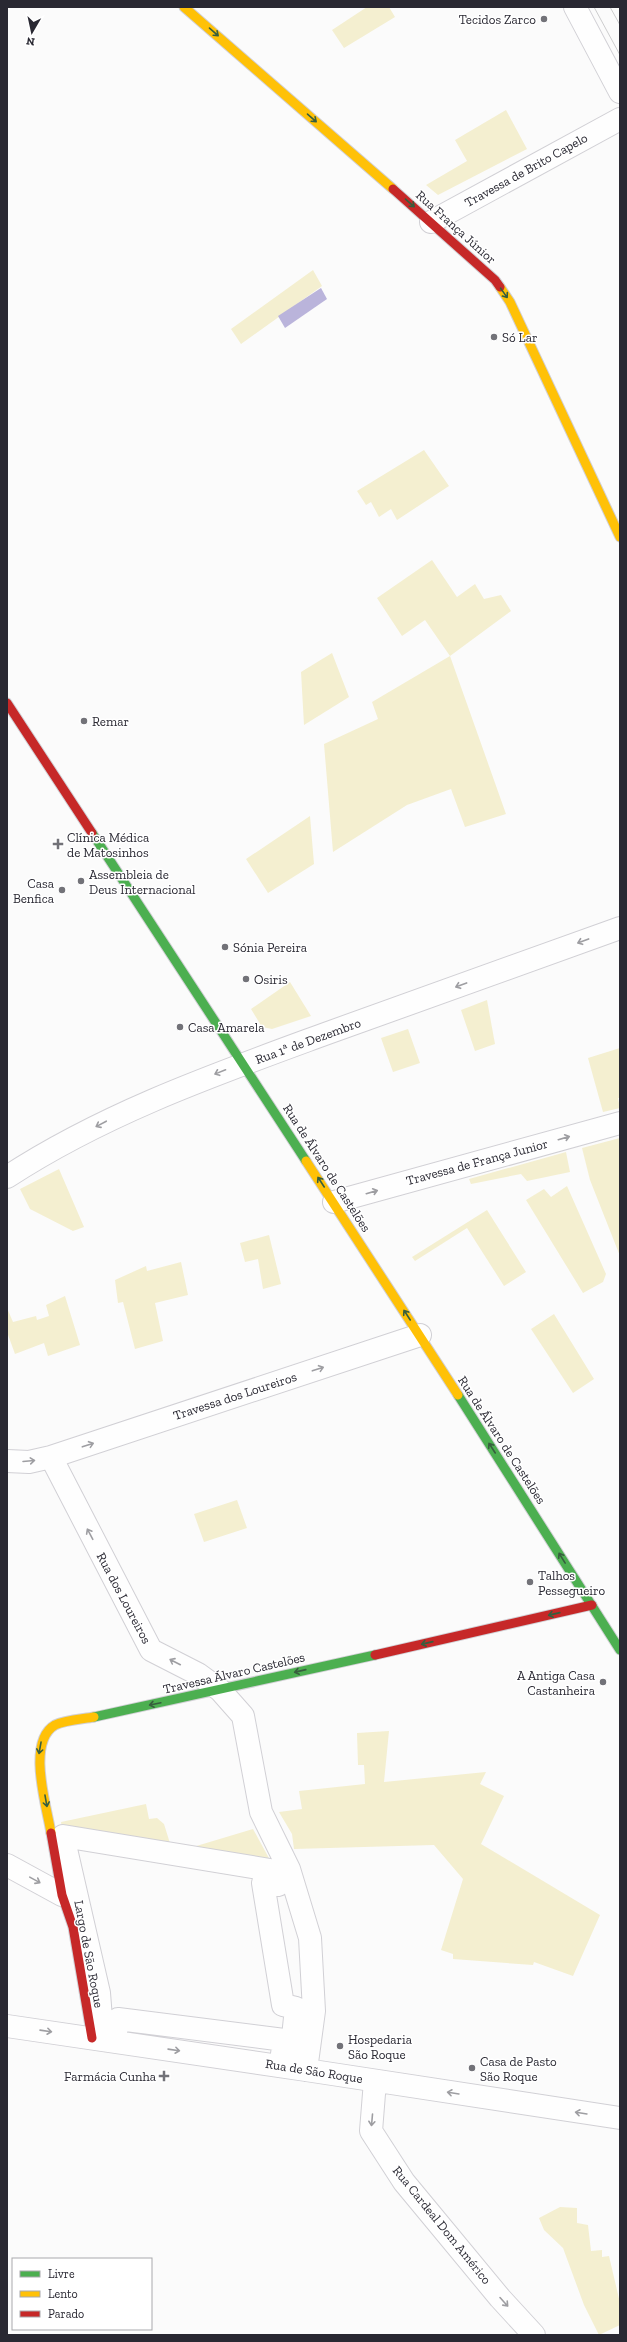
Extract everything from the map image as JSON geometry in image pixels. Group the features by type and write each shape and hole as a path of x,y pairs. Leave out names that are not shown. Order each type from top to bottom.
{"street":[{"name":"Rua França Júnior","path":"184,7 431,222 495,280 510,302 620,536"},
{"path":"575,7 620,92"},
{"name":"Travessa de Brito Capelo","path":"431,222 620,119"},
{"name":"Rua de Álvaro de Castelões","path":"7,703 242,1065 334,1202 620,1650"},
{"name":"Rua 1ª de Dezembro","path":"7,1177 30,1162 123,1113 242,1065 620,928"},
{"name":"Travessa de França Junior","path":"334,1202 620,1123"},
{"name":"Travessa dos Loureiros","path":"51,1457 420,1335"},
{"path":"7,1461 29,1462 51,1457"},
{"name":"Rua dos Loureiros","path":"51,1457 151,1650 198,1674 220,1690 243,1716 261,1812 289,1870 310,1938 314,2012 306,2070"},
{"name":"Travessa Álvaro Castelões","path":"92,2038 74,1927 62,1895 39,1762 39,1746 46,1733 55,1725 220,1690 592,1605"},
{"name":"Largo de São Roque","path":"63,1836 276,1871 278,1885 263,1883 283,2005 296,2008 291,2056 282,2054 284,2040 118,2019 116,2032 102,2031 99,1993 63,1836"},
{"path":"7,1865 62,1895"},
{"name":"Rua de São Roque","path":"7,2026 620,2118"},
{"name":"Rua Cardeal Dom Américo","path":"375,2081 371,2131 404,2182 495,2292 534,2335"}],"shaded area":[{"path":"367,7 389,7 395,17 344,48 332,30"},
{"path":"506,110 527,149 438,195 426,185 467,161 455,140"},
{"path":"313,270 322,286 241,344 231,329"},
{"path":"321,288 327,299 285,328 278,316"},
{"path":"424,450 449,486 397,520 391,509 379,517 371,502 366,505 357,491"},
{"path":"432,560 457,597 475,584 484,599 501,595 511,611 450,656 425,620 402,636 377,598"},
{"path":"332,653 349,697 304,725 301,672"},
{"path":"450,656 506,814 465,827 451,789 407,805 333,852 324,744 378,719 372,702"},
{"path":"310,816 314,864 268,893 246,859"},
{"path":"290,982 311,1016 272,1029 262,1027 251,1009"},
{"path":"487,1000 495,1044 475,1051 461,1010"},
{"path":"408,1029 420,1063 393,1072 381,1038"},
{"path":"620,1048 620,1098 618,1098 620,1108 603,1112 588,1058"},
{"path":"620,1138 620,1256 590,1180 582,1148"},
{"path":"566,1152 570,1172 527,1181 521,1174 471,1184 469,1179"},
{"path":"59,1169 84,1227 73,1231 30,1209 20,1189"},
{"path":"567,1186 606,1274 603,1282 583,1293 526,1200 544,1189 551,1197"},
{"path":"487,1210 526,1272 504,1286 467,1228 415,1261 412,1257"},
{"path":"269,1235 281,1284 263,1289 258,1259 245,1262 240,1243"},
{"path":"181,1262 188,1295 155,1303 163,1341 135,1349 123,1302 118,1303 115,1280 146,1266 147,1271"},
{"path":"65,1296 80,1345 48,1356 44,1343 15,1354 7,1332 7,1308 13,1322 36,1316 37,1320 49,1316 46,1305"},
{"path":"554,1314 594,1379 573,1393 531,1329"},
{"path":"237,1500 247,1528 204,1542 194,1514"},
{"path":"389,1731 384,1782 486,1772 480,1784 504,1796 481,1844 600,1915 573,1976 534,1962 533,1965 453,1959 453,1954 441,1950 463,1879 434,1845 294,1849 292,1834 279,1812 302,1809 299,1791 365,1784 364,1765 358,1765 357,1733"},
{"path":"146,1804 149,1819 157,1818 164,1824 173,1853 253,1829 276,1871 63,1836 61,1822"},
{"path":"560,2207 577,2208 577,2223 588,2225 591,2251 602,2250 602,2257 609,2256 620,2303 620,2325 599,2335 584,2305 563,2248 544,2230 539,2218"}],"tram line":[{"path":"594,7 620,55"},
{"path":"610,7 620,25"}],"traffic: fast":[{"path":"92,833 306,1161"},
{"path":"458,1395 620,1650"},
{"path":"94,1717 375,1655"}],"traffic: slow":[{"path":"184,7 393,189"},
{"path":"500,287 510,302 620,537"},
{"path":"306,1161 458,1395"},
{"path":"51,1833 43,1792 40,1760 42,1745 46,1733 59,1723 94,1717"}],"traffic: jam":[{"path":"393,189 495,280 500,287"},
{"path":"7,703 92,833"},
{"path":"375,1655 592,1605"},
{"path":"51,1833 62,1895 73,1927 92,2038"}],"place":[{"name":"Tecidos Zarco","path":"544,19"},
{"name":"Só Lar","path":"494,337"},
{"name":"Remar","path":"84,721"},
{"name":"Clínica Médica de Matosinhos","path":"58,844"},
{"name":"Assembleia de Deus Internacional","path":"81,881"},
{"name":"Casa Benfica","path":"62,890"},
{"name":"Sónia Pereira","path":"225,947"},
{"name":"Osiris","path":"246,979"},
{"name":"Casa Amarela","path":"180,1027"},
{"name":"Talhos Pessegueiro","path":"530,1582"},
{"name":"A Antiga Casa Castanheira","path":"603,1682"},
{"name":"Hospedaria São Roque","path":"340,2046"},
{"name":"Casa de Pasto São Roque","path":"472,2068"},
{"name":"Farmácia Cunha","path":"164,2076"}]}
